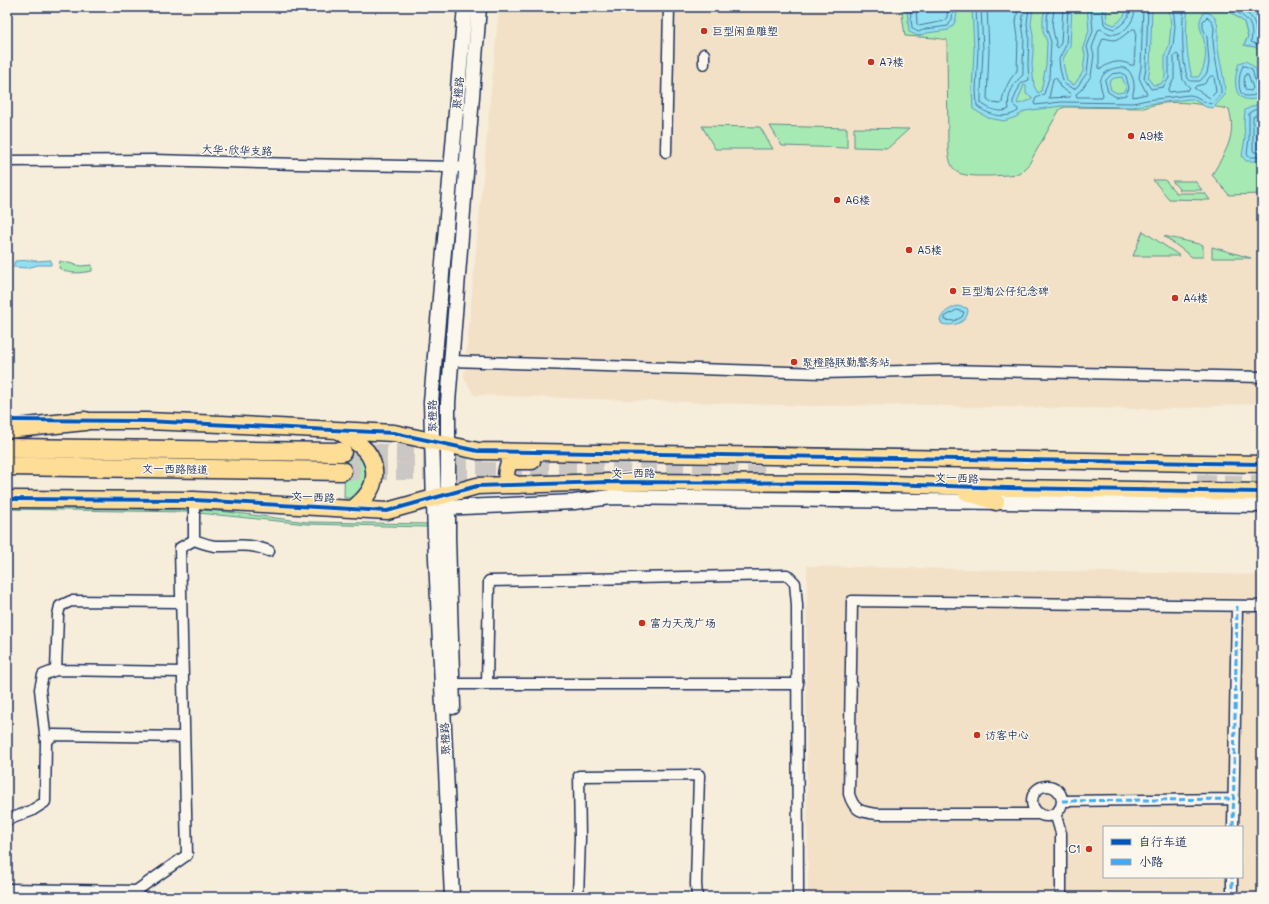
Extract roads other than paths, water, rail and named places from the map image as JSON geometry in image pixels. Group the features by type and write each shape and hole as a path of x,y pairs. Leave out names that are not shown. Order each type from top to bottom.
{"highway":[{"path":"7,429 85,421"},
{"name":"文一西路隧道","path":"7,448 342,452"},
{"name":"文一西路隧道","path":"7,466 342,470"}],"main road":[{"name":"文一西路","path":"7,420 161,421 394,433 478,451 1262,464"},
{"path":"336,430 362,446 367,451 374,467 374,479 367,496 353,509"},
{"path":"519,485 511,484 506,478 506,470 509,463 515,461 576,460 615,453"},
{"name":"文一西路","path":"7,499 194,500 387,511 441,502 477,486 615,482 857,483 947,487 1262,492"},
{"path":"947,487 996,502"}],"street":[{"name":"聚橙路","path":"440,443 448,403 451,361 465,7"},
{"name":"聚橙路","path":"452,897 440,443 431,402 479,7"},
{"path":"666,152 669,7"},
{"name":"大华·欣华支路","path":"7,161 154,160 459,167"},
{"path":"451,361 822,374 946,370 1262,377"},
{"path":"441,502 574,502 611,497 856,502 1262,505"},
{"path":"194,500 194,540"},
{"path":"7,889 136,891 187,855 180,548 194,540 214,546 257,546 269,551"},
{"path":"487,684 488,581 787,575 795,583 798,605 798,897"},
{"path":"56,670 58,615 60,606 71,601 181,602"},
{"path":"1040,814 1033,806 1032,796 1038,788 1047,786 1056,789 1059,792 1062,801 1059,810 1050,815 877,814 857,810 849,794 852,601 1262,606"},
{"path":"1233,826 1237,606"},
{"path":"7,820 31,811 45,802 46,742 40,689 43,675 56,670 182,672"},
{"name":"聚橙路","path":"447,684 460,897"},
{"path":"447,684 798,684"},
{"path":"46,742 53,735 184,737"},
{"path":"578,897 580,838 579,776 699,775 696,884 697,897"},
{"path":"1062,801 1234,799"},
{"path":"1055,813 1061,832 1061,897"},
{"path":"1232,878 1232,897"}],"water":[{"path":"906,7 957,7 956,17 951,28 948,30 918,36 909,32"},
{"path":"972,7 1033,7 1031,24 1033,35 1032,65 1034,86 1038,93 1041,91 1046,65 1047,42 1043,31 1043,17 1046,7 1072,7 1070,46 1063,59 1067,81 1074,85 1083,72 1085,54 1083,47 1089,31 1087,7 1106,7 1107,22 1114,25 1121,20 1126,7 1152,7 1150,68 1148,78 1153,85 1161,84 1165,77 1165,54 1169,46 1171,26 1169,7 1188,7 1188,60 1192,77 1198,77 1205,63 1205,47 1200,27 1200,22 1204,12 1211,14 1217,23 1218,48 1225,95 1213,108 1206,107 1193,99 1133,107 1061,106 1025,111 1016,117 1004,121 988,118 973,109 972,90 974,50","holes":["1122,77 1126,87 1124,92 1117,93 1111,90 1109,82 1114,78","1024,85 1026,86 1026,94 1032,97 1031,100 1018,104 1017,103"]},
{"path":"1223,7 1262,7 1262,52 1255,47 1244,45 1248,37 1244,22"},
{"path":"1245,61 1254,67 1259,76 1261,87 1259,98 1250,100 1244,98 1239,95 1237,90 1237,70 1239,63"},
{"path":"1256,105 1262,105 1262,161 1246,161 1242,156 1245,138 1245,110"},
{"path":"51,260 51,265 38,265 27,268 13,267 15,261"},
{"path":"957,306 967,308 968,311 965,319 959,323 951,325 942,324 940,320 943,315"}],"tunnel":[{"path":"342,452 483,455"},
{"path":"342,471 605,471 764,475"},
{"path":"1197,483 1262,484"}],"place":[{"name":"巨型闲鱼雕塑","path":"704,31"},
{"name":"A7楼","path":"871,62"},
{"name":"A9楼","path":"1131,136"},
{"name":"A6楼","path":"837,200"},
{"name":"A5楼","path":"909,250"},
{"name":"巨型淘公仔纪念碑","path":"953,291"},
{"name":"A4楼","path":"1175,298"},
{"name":"聚橙路联勤警务站","path":"794,362"},
{"name":"富力天茂广场","path":"642,623"},
{"name":"访客中心","path":"977,735"},
{"name":"C1","path":"1089,849"}]}
